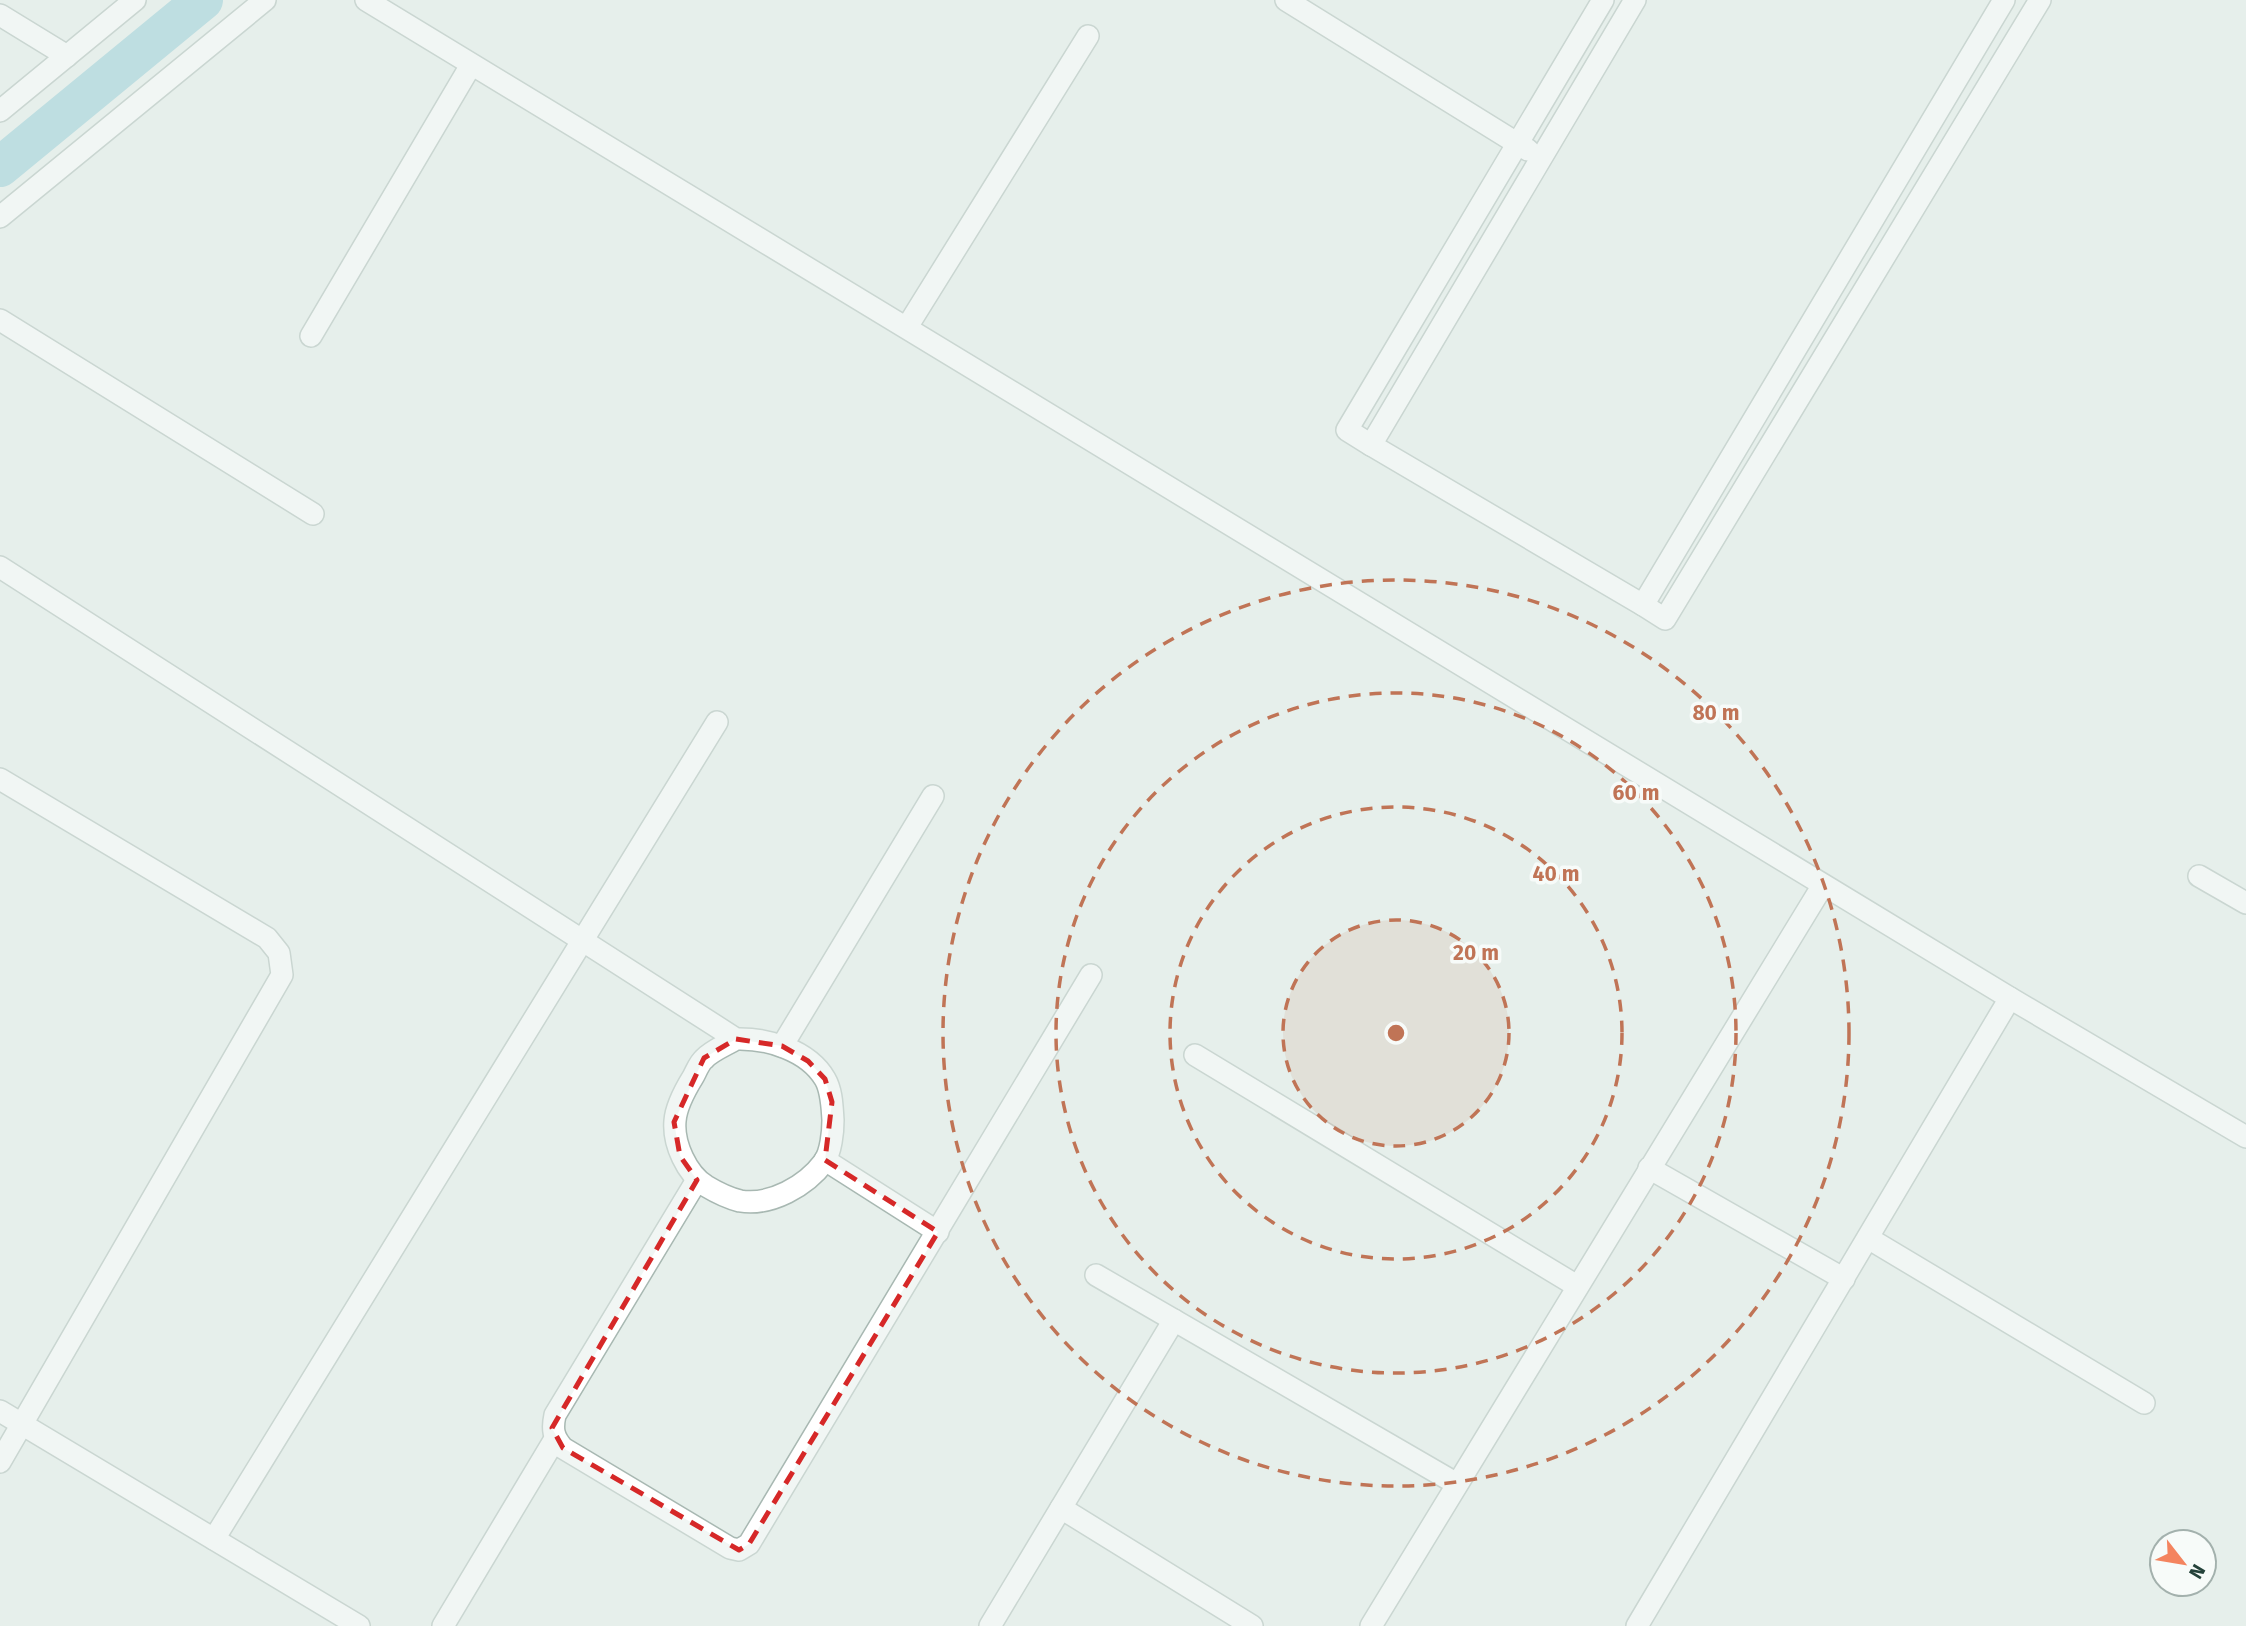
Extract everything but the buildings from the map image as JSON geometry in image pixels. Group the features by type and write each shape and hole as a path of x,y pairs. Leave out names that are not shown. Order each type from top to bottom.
{"street":[{"path":"0,111 135,0"},
{"path":"0,217 265,0"},
{"path":"366,0 1823,885 2246,1137"},
{"path":"1286,0 1540,158"},
{"path":"1602,0 1347,430 1665,619 2040,0"},
{"path":"1371,445 1635,0"},
{"path":"1643,605 2004,0"},
{"path":"0,15 67,56"},
{"path":"907,327 1088,36"},
{"path":"311,336 471,65"},
{"path":"0,320 313,514"},
{"path":"0,567 736,1039"},
{"path":"214,1539 717,722"},
{"path":"0,779 267,939 279,953 282,975 0,1462"},
{"path":"782,1046 933,796"},
{"path":"2199,876 2246,903"},
{"path":"1371,1626 1823,885"},
{"path":"697,1180 555,1415 552,1427 555,1439 563,1448 730,1548 739,1550 749,1545 1091,975"},
{"path":"1637,1626 2010,998"},
{"path":"754,1038 782,1046 808,1061 825,1079 832,1102 833,1131 825,1160 785,1195 766,1200 741,1201 718,1193 697,1180 680,1156 674,1122 684,1093 704,1058 736,1039 754,1038"},
{"path":"1195,1055 1577,1286"},
{"path":"825,1160 938,1232"},
{"path":"1649,1168 1844,1279"},
{"path":"1868,1238 2144,1403"},
{"path":"1096,1275 1457,1484"},
{"path":"990,1626 1174,1320"},
{"path":"0,1411 359,1626"},
{"path":"443,1626 555,1439"},
{"path":"1061,1508 1252,1626"}],"highlighted area":[{"path":"736,1039 782,1046 808,1061 825,1079 832,1102 825,1160 938,1232 749,1544 739,1550 563,1448 552,1428 697,1180 680,1156 674,1122 704,1058"}],"waterway":[{"path":"0,167 203,0"}]}
